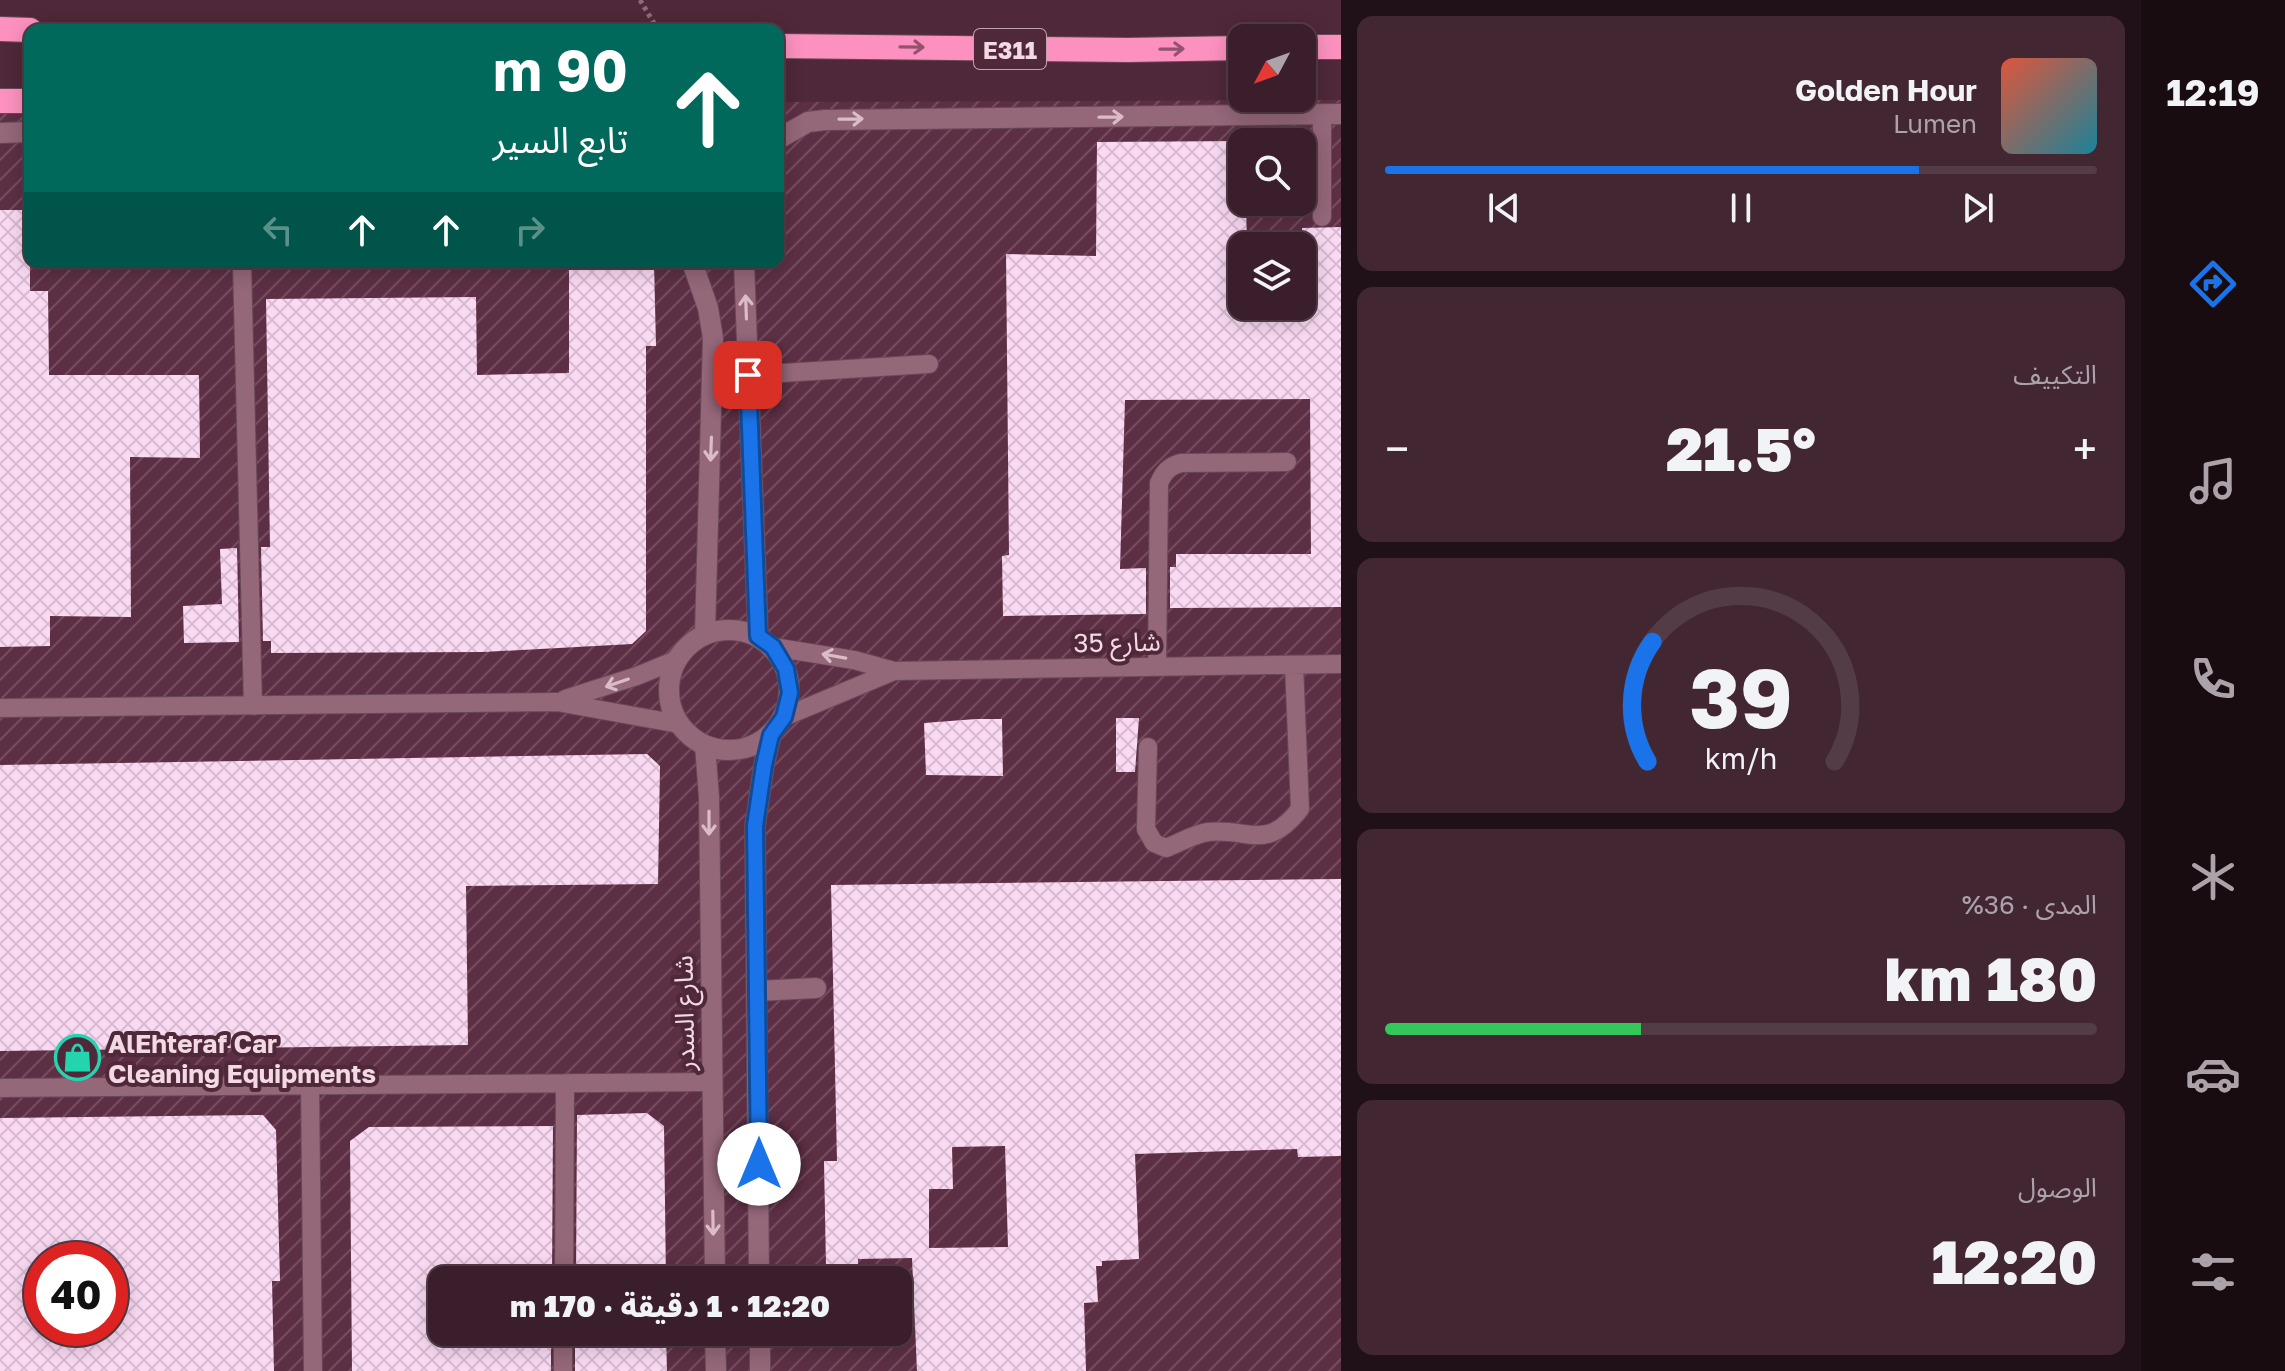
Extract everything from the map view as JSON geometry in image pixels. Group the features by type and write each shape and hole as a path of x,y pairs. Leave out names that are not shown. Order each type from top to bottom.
{"highway":[{"path":"0,29 24,30"},
{"name":"E311","path":"784,46 1228,48"},
{"path":"1316,47 1341,47"},
{"path":"0,101 24,101"}],"street":[{"path":"784,136 808,122 825,120 1331,114"},
{"path":"0,133 24,132"},
{"path":"694,268 708,308 713,338 705,634"},
{"path":"744,268 765,642"},
{"path":"759,1266 759,991 755,826 771,735 784,717 790,693 786,669 765,642 731,629 705,634 683,649 669,682 670,704 679,724 690,737 722,750 740,750 771,735"},
{"name":"شارع السدر","path":"705,745 709,797 715,1266"},
{"path":"759,991 816,988"},
{"path":"715,1346 716,1371"},
{"path":"760,1346 760,1371"}],"lane":[{"path":"1322,217 1331,114"},
{"path":"242,268 253,706"},
{"path":"748,375 929,364"},
{"path":"1157,667 1162,476 1167,469 1181,463 1287,462"},
{"name":"شارع 35","path":"765,642 894,671 1341,664"},
{"path":"557,702 624,681 676,660"},
{"path":"1148,747 1146,829 1154,843 1166,848 1206,832 1271,835 1291,821 1300,809 1294,665"},
{"name":"شارع 35","path":"784,717 894,671"},
{"path":"0,708 557,702 679,724"},
{"path":"0,1088 711,1082"},
{"path":"564,1266 565,1083"},
{"path":"310,1085 313,1371"},
{"path":"563,1346 563,1371"}],"path":[{"path":"640,0 654,24"}],"shaded area":[{"path":"1228,100 1228,112 1316,112 1316,100 1341,100 1341,1371 0,1371 0,105 24,105 24,268 784,268 784,102"}],"building":[{"path":"1228,141 1228,216 1246,216 1247,232 1228,232 1228,320 1316,320 1316,232 1302,232 1302,228 1341,227 1341,607 1170,608 1170,567 1176,567 1176,554 1311,554 1310,399 1125,400 1120,569 1146,568 1146,614 1003,616 1002,556 1009,555 1006,254 1096,256 1097,142"},
{"path":"0,210 24,210 24,268 30,268 30,291 48,291 49,375 199,375 200,458 130,457 131,617 50,616 50,646 0,647"},
{"path":"569,268 654,268 656,346 646,346 646,631 632,644 483,652 271,653 271,641 263,641 261,547 270,547 266,299 476,297 477,375 569,373"},
{"path":"237,548 239,642 184,643 183,606 222,604 220,549"},
{"path":"1116,718 1139,718 1135,772 1116,772"},
{"path":"1002,719 1003,776 926,775 924,723"},
{"path":"647,754 660,766 658,884 466,886 468,1045 0,1051 0,765"},
{"path":"1341,879 1341,1156 1298,1157 1297,1149 1135,1154 1139,1259 1102,1261 1102,1266 1096,1266 1098,1302 1084,1303 1086,1371 917,1371 912,1258 858,1259 858,1266 826,1266 824,1161 837,1161 831,885","holes":["1005,1146 1008,1247 929,1248 929,1189 953,1189 952,1147"]},
{"path":"647,1113 664,1126 666,1266 576,1266 577,1115"},
{"path":"263,1115 276,1130 280,1281 272,1281 274,1371 0,1371 0,1118"},
{"path":"553,1126 552,1266 428,1266 428,1346 551,1346 551,1371 352,1371 350,1141 369,1127"},
{"path":"575,1346 666,1346 667,1371 575,1371"}],"place":[{"name":"AlEhteraf Car Cleaning Equipments","path":"77,1058"}],"route":[{"path":"748,375 758,636 773,647 786,669 790,693 784,717 771,735 755,826 759,1164"}]}
